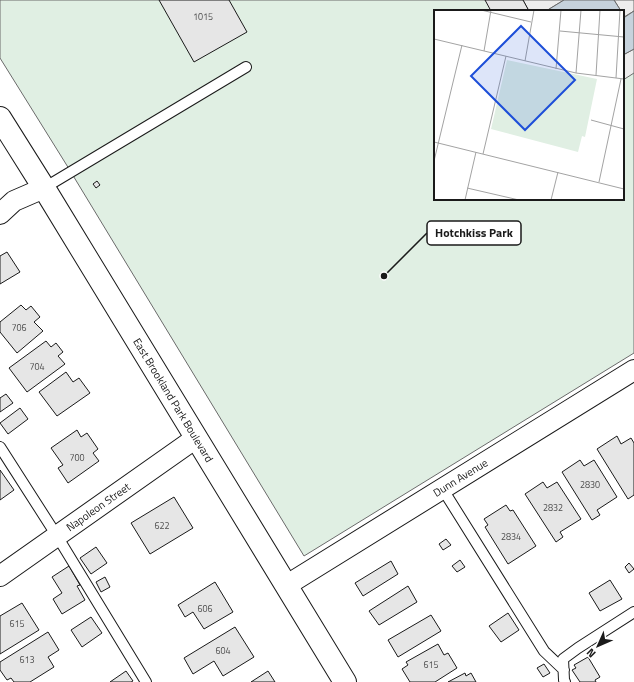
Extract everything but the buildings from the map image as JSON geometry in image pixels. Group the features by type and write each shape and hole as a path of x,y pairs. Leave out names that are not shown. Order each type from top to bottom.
{"main road":[{"name":"East Brookland Park Boulevard","path":"0,118 345,682"}],"street":[{"path":"0,214 14,201 44,188"},
{"name":"Dunn Avenue","path":"286,585 634,370"},
{"name":"Napoleon Street","path":"0,576 196,438"}],"lane":[{"path":"44,188 246,67"},
{"path":"0,447 57,536 146,682"},
{"path":"442,488 544,650 564,670"},
{"path":"565,682 563,659 634,612"}],"green space":[{"path":"0,0 634,0 634,353 304,556 0,58"}],"shaded area":[{"path":"523,0 564,0 548,10 528,10"},
{"path":"564,0 614,0 620,10 548,10"},
{"path":"614,0 634,0 634,11 624,17 624,10 620,10"},
{"path":"634,11 634,49 624,54 624,16 625,17"},
{"path":"634,49 634,73 624,79 624,54"}],"place":[{"name":"Hotchkiss Park","path":"384,276"}]}
